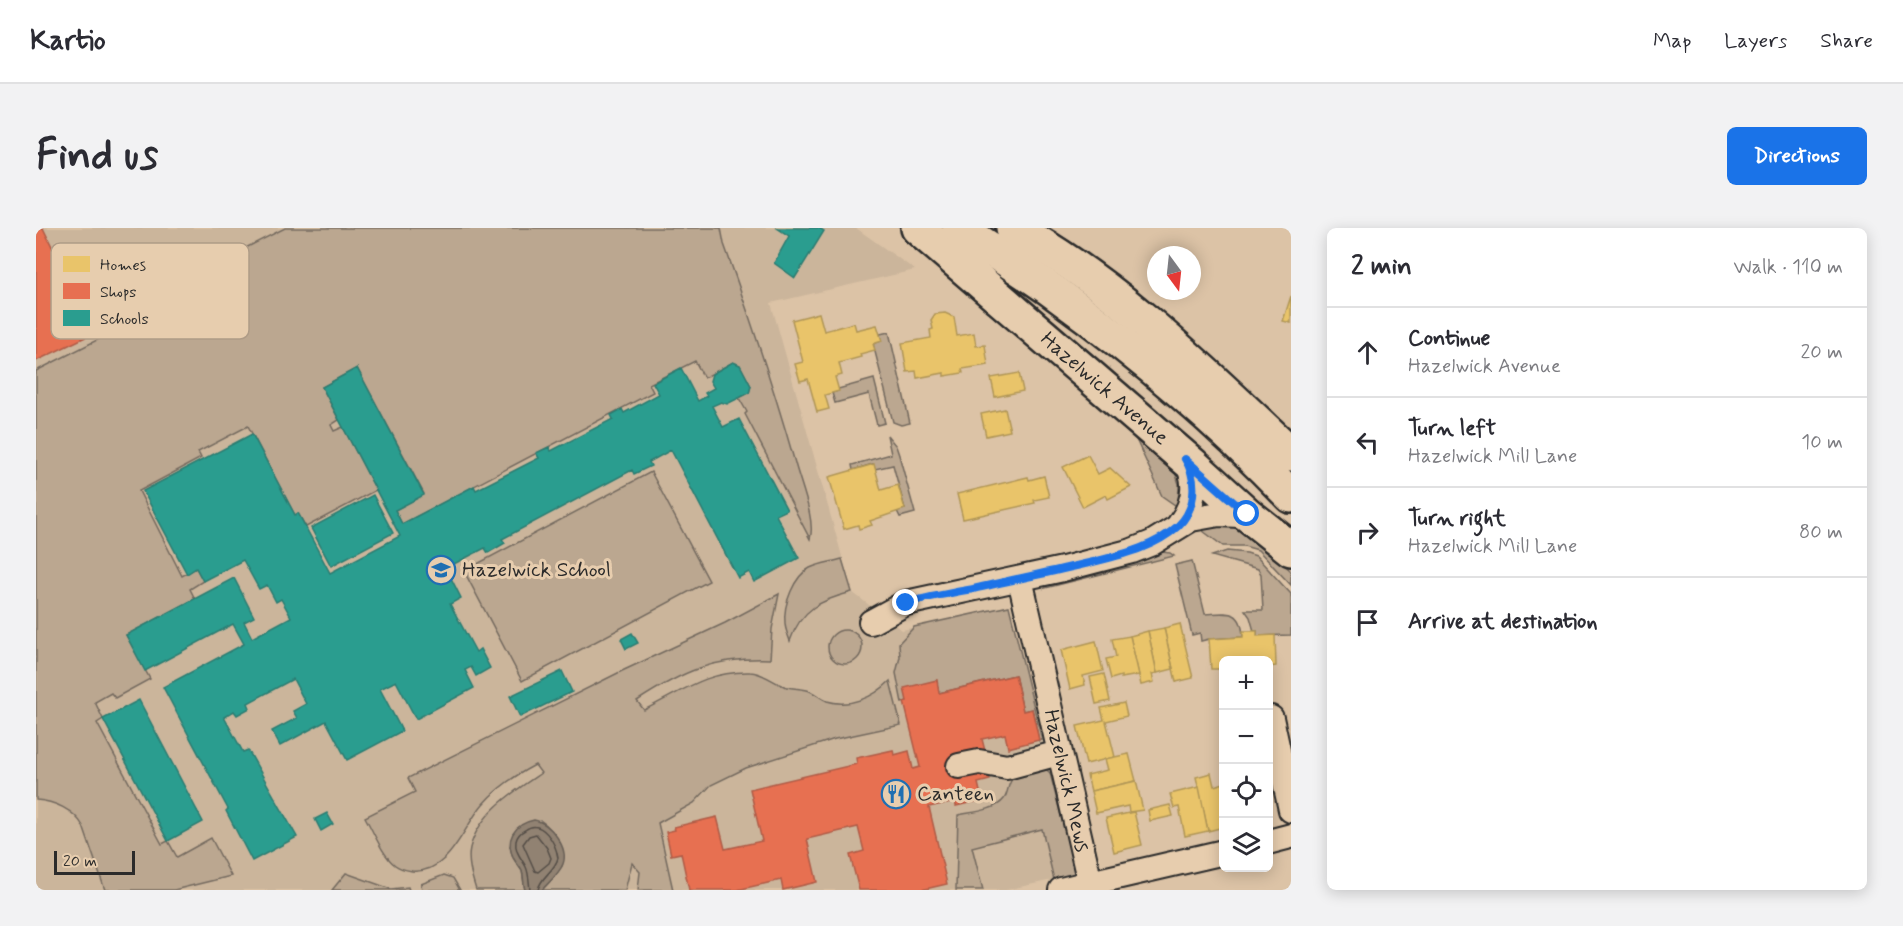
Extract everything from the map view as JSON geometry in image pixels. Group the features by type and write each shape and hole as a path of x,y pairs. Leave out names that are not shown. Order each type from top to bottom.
{"street":[{"name":"Hazelwick Avenue","path":"918,228 1291,549"},
{"name":"Hazelwick Avenue","path":"959,228 1055,293 1135,354 1184,395 1291,496"},
{"path":"1013,228 1040,243 1103,288 1173,343 1291,454"},
{"path":"1179,525 1190,507 1193,493 1192,474 1185,459"},
{"path":"871,622 906,603 1020,579 1132,551 1152,543 1191,519 1219,514 1239,515 1256,521"},
{"name":"Hazelwick Mews","path":"1020,579 1090,883"},
{"path":"1273,727 1291,810"},
{"path":"959,766 979,762 1006,767 1059,753"},
{"path":"1273,841 1291,836"},
{"path":"1061,890 1219,853"}],"shaded area":[{"name":"Hazelwick School","path":"36,228 856,228 915,270 771,303 852,592 902,630 1009,606 1076,875 1006,890 36,890"},
{"path":"285,228 721,228 724,244 770,380 807,501 811,522 810,539 745,414 747,412 739,398 749,393 751,386 740,365 733,362 704,378 695,361 649,384 653,392 402,524 395,510 424,494 357,368 322,387 339,420 331,425 334,431 343,427 376,490 306,527 298,513 295,515 248,426 198,452 201,458 139,491 182,576 196,568 203,581 190,589 195,599 126,635 150,679 115,698 111,693 95,702 103,719 97,723 162,844 168,841 177,857 211,838 231,876 174,890 105,890 79,820 63,807 36,800 36,371 99,339 249,339 249,246"},
{"path":"889,332 910,423 901,425 893,422 873,344 881,341 880,334"},
{"path":"874,379 885,423 877,425 869,394 835,403 832,393 838,389"},
{"path":"1133,433 1174,469 1179,484 1178,507 1162,496"},
{"path":"887,435 896,446 915,513 900,517 897,511 905,509 893,465 875,469 873,464 853,470 852,465 891,454"},
{"path":"651,472 709,581 522,681 464,571"},
{"path":"1232,524 1257,538 1291,571 1291,585 1258,550 1244,546 1223,546 1203,531"},
{"path":"1227,551 1256,556 1291,594 1291,635 1257,636 1257,631 1254,631 1250,617 1245,610 1263,610 1261,574 1258,569 1212,556"},
{"path":"1162,552 1174,556 1045,588 1062,577"},
{"path":"842,559 852,592 814,607 800,621 790,641 786,628 786,608 799,577 810,568"},
{"path":"1192,561 1205,614 1232,614 1240,621 1243,637 1201,641 1200,633 1192,635 1175,565"},
{"path":"779,594 772,629 770,659 732,660 685,674 637,701 644,710 707,679 720,675 750,672 787,687 810,691 827,701 836,703 861,700 877,692 890,681 901,725 835,739 746,768 711,785 694,803 658,823 673,890 638,890 640,872 632,863 625,890 542,890 562,866 555,835 541,821 510,846 513,858 522,871 525,890 476,890 469,858 474,836 498,804 541,773 535,765 507,782 488,798 454,847 436,865 425,870 412,871 395,865 382,850 365,817 415,792 408,778 622,671 725,623"},
{"path":"1009,606 1042,740 1039,741 1032,709 1023,711 1015,675 939,693 936,680 902,703 896,673 900,657 899,643 914,627"},
{"path":"845,630 857,635 862,647 857,659 845,664 833,659 828,647 833,635"},
{"path":"1046,769 1050,773 1076,875 1054,880 1042,829 972,847 983,890 956,890 958,815 995,806 1004,799 1014,777"},
{"path":"346,873 391,889 408,887 409,890 332,890"},
{"path":"444,875 453,878 460,890 422,890 421,884"}],"water":[{"path":"534,820 546,825 557,837 564,858 559,871 542,890 525,890 522,871 515,861 510,845 516,829"}],"building: Homes":[{"path":"1291,296 1291,323 1283,321"},
{"path":"819,313 824,331 854,323 856,330 877,325 882,341 873,344 875,350 860,354 861,357 839,363 842,375 835,377 839,391 825,395 829,409 817,412 808,379 800,381 795,364 803,362 792,320"},
{"path":"945,313 954,317 957,336 974,333 976,346 985,345 988,365 962,369 963,373 944,376 944,373 917,378 916,371 907,372 902,343 931,338 930,330 933,329 931,320 935,314"},
{"path":"1019,373 1023,391 995,397 991,378"},
{"path":"1005,409 1010,431 986,436 981,414"},
{"path":"1088,455 1098,474 1110,468 1131,487 1108,499 1106,495 1083,507 1063,467"},
{"path":"874,464 881,490 898,485 905,509 870,521 872,525 859,529 858,525 844,529 829,477"},
{"path":"1044,476 1049,497 1034,500 1035,503 963,519 957,494 1028,477 1029,480"},
{"path":"1180,624 1193,678 1176,682 1164,628"},
{"path":"1164,628 1173,669 1157,673 1148,631"},
{"path":"1148,631 1157,673 1152,674 1154,682 1141,685 1130,636"},
{"path":"1243,631 1257,631 1257,636 1275,635 1276,666 1273,666 1273,656 1219,656 1219,669 1211,669 1209,639 1243,637"},
{"path":"1130,636 1139,675 1111,679 1106,659 1116,657 1112,639"},
{"path":"1096,641 1103,671 1083,676 1085,685 1070,689 1061,650"},
{"path":"1104,674 1110,701 1096,704 1090,677"},
{"path":"1124,703 1127,716 1106,721 1115,757 1086,764 1077,726 1104,720 1101,708"},
{"path":"1129,754 1136,781 1091,791 1087,775 1108,770 1105,759"},
{"path":"1211,773 1214,786 1219,784 1219,828 1208,831 1196,777"},
{"path":"1136,781 1143,810 1129,812 1128,806 1096,813 1091,791"},
{"path":"1199,787 1208,831 1185,836 1179,807 1174,808 1170,794"},
{"path":"1170,805 1173,816 1150,821 1148,810"},
{"path":"1134,812 1142,845 1114,852 1106,818"}],"building: Shops":[{"path":"36,228 43,228 51,244 51,339 82,339 36,361"},
{"path":"1015,675 1023,711 1032,709 1039,740 1008,748 1005,734 982,739 985,751 951,759 955,778 988,770 990,780 978,783 982,800 956,806 955,801 929,807 947,884 921,890 859,890 850,855 864,851 858,827 807,839 817,882 783,890 781,880 737,890 689,890 681,853 671,855 666,832 675,830 674,827 717,817 725,849 762,841 750,789 857,764 856,758 893,750 894,755 909,751 913,769 920,767 904,702 907,701 904,688 937,680 939,693"}],"building: Schools":[{"path":"777,228 819,228 824,231 795,278 774,263 789,236"},
{"path":"733,362 740,365 751,386 749,393 727,404 721,402 712,406 723,427 739,419 787,510 776,515 799,558 754,582 749,572 738,578 671,450 649,462 651,466 634,474 632,470 502,539 505,543 488,553 485,548 446,568 461,598 450,604 476,652 480,649 490,668 476,676 471,667 465,670 474,688 416,719 396,681 380,689 402,731 347,760 326,721 280,746 272,731 297,718 293,711 306,704 293,679 248,703 250,708 237,715 234,711 224,717 243,752 248,750 297,837 252,861 226,811 228,809 163,687 244,644 233,624 145,671 126,635 234,578 254,617 244,622 252,638 291,617 281,599 276,602 267,585 259,589 243,560 203,581 196,568 187,574 143,491 252,434 295,515 298,513 330,573 400,536 322,387 357,368 424,495 395,510 402,524 474,486 476,490 539,458 536,453 549,447 551,451 613,419 611,415 622,409 624,413 659,394 653,383 681,368 698,401 714,388 710,381 712,374"},
{"path":"373,495 393,533 331,566 311,528"},
{"path":"632,633 638,643 626,649 621,639"},
{"path":"562,671 572,692 520,717 510,696"},
{"path":"139,700 203,822 168,841 103,719"},
{"path":"327,813 333,824 321,831 315,819"}],"place":[{"name":"Hazelwick School","path":"441,570"},
{"name":"Canteen","path":"896,794"}],"route":[{"path":"906,603 1063,569 1123,554 1152,543 1179,525 1190,507 1193,480 1191,469 1185,459 1247,514"}]}
